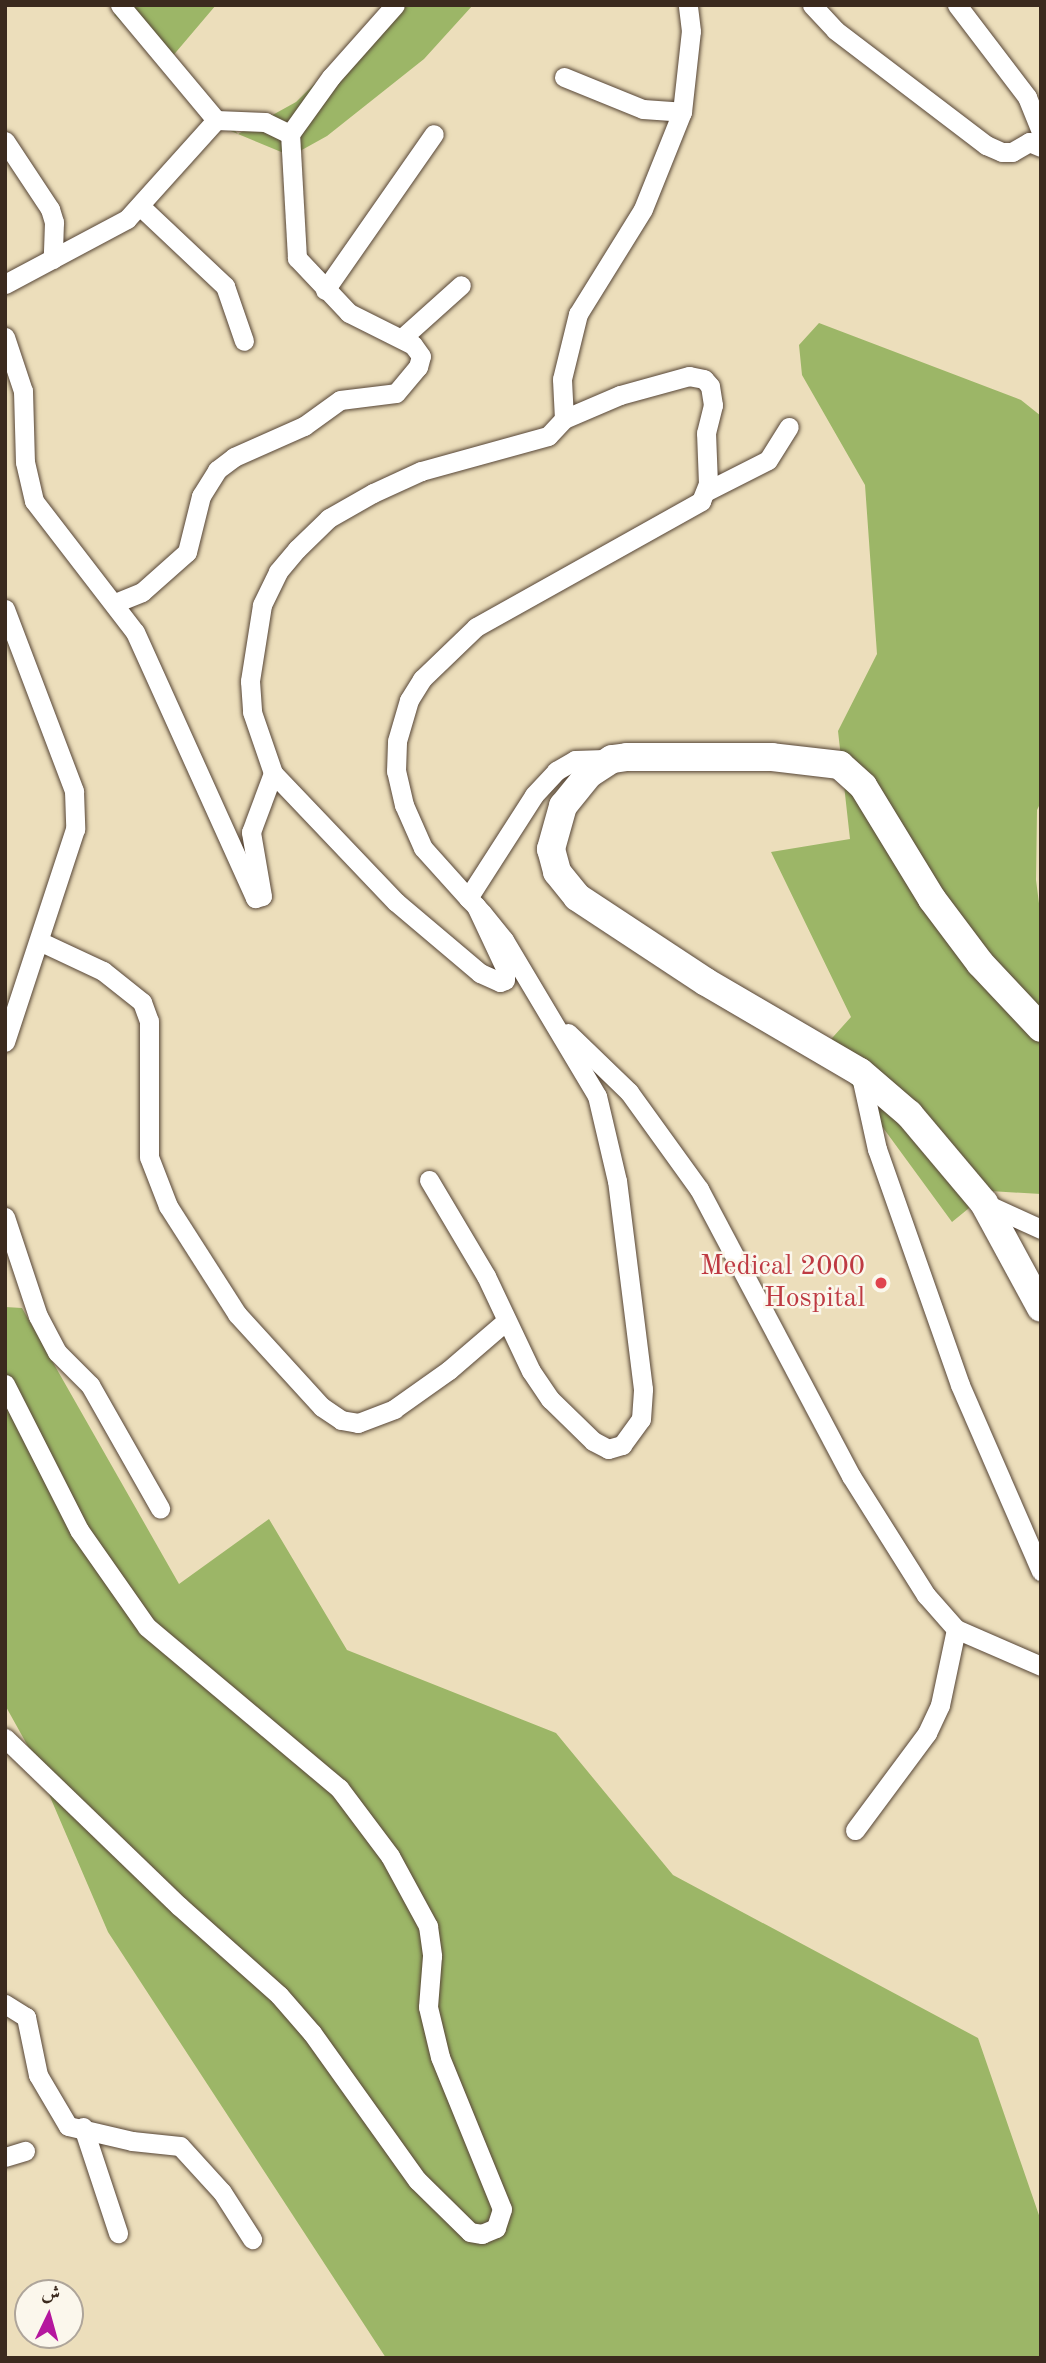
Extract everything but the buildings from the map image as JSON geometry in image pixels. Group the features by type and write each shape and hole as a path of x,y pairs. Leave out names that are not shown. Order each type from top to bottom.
{"street":[{"path":"120,5 216,120 265,122 290,134"},
{"path":"115,603 142,592 174,568 187,552 201,496 217,470 234,457 304,426 340,400 396,393 418,367 421,356 402,338 358,320 325,290 297,258 290,134 331,77 395,5"},
{"path":"564,419 562,379 578,314 643,209 682,113 691,32 688,5"},
{"path":"812,5 835,30 986,145 1002,152 1012,152 1029,142 1041,147"},
{"path":"957,5 1027,97 1041,132"},
{"path":"564,77 643,109 682,113"},
{"path":"5,284 108,231 140,206 216,120"},
{"path":"325,290 434,134"},
{"path":"5,141 50,209 54,222 53,260"},
{"path":"140,206 225,286 244,341"},
{"path":"402,338 461,285"},
{"path":"5,337 23,391 25,462 34,501 115,603 150,660 255,898 262,896 251,832 274,773"},
{"path":"472,902 507,974 500,982 480,973 396,902 274,773 252,712 250,681 262,605 278,572 329,519 373,493 421,471 548,436 564,419 668,380 689,376 704,379 712,393 706,433 707,491"},
{"path":"429,1180 486,1276 531,1371 570,1423 608,1449 632,1436 641,1419 643,1389 611,1143 597,1096 556,1023 504,940 424,848 404,805 396,771 397,741 409,700 446,652 476,627 639,533 691,507 707,491 768,460 789,427"},
{"path":"5,609 74,791 75,829 5,1042"},
{"path":"472,902 534,796 556,771 575,760 772,757 840,765 863,786 932,900 964,942 1041,1028"},
{"path":"612,759 576,786 563,806 551,849 557,872 577,897 637,938 860,1072 909,1114 985,1203 1041,1308"},
{"path":"39,941 103,971 142,1002 149,1021 149,1157 168,1206 237,1314 322,1407 341,1420 358,1423 394,1409 449,1370 506,1321"},
{"path":"556,1023 629,1091 699,1189 880,1527 956,1629 1041,1666"},
{"path":"860,1072 877,1149 960,1385 1041,1571"},
{"path":"985,1203 1041,1229"},
{"path":"5,1217 38,1316 57,1352 90,1385 160,1508"},
{"path":"5,1384 79,1530 139,1617 214,1686 339,1788 390,1856 428,1926 432,1956 428,2007 440,2057 502,2209 496,2228 482,2234 470,2232 417,2180 312,2033 278,1995 179,1906 5,1738"},
{"path":"855,1830 927,1733 944,1693 956,1629"},
{"path":"5,2004 26,2017 38,2075 68,2126 83,2127 132,2141 180,2146 209,2176 251,2239"},
{"path":"83,2127 118,2233"},
{"path":"5,2157 25,2151"}],"green space":[{"path":"126,5 216,5 171,58 238,134 226,129 168,65 114,15"},
{"path":"395,5 473,5 424,59 327,136 291,156 238,134 296,102"},
{"path":"819,323 1021,400 1041,416 1041,802 1037,810 1036,880 1041,919 1041,1194 990,1191 952,1222 824,1047 851,1017 771,852 850,839 838,731 877,654 865,485 802,375 799,345"},
{"path":"5,1307 22,1308 179,1584 269,1519 347,1650 556,1733 673,1875 978,2038 1041,2221 1041,2358 386,2358 108,1932 30,1750 5,1705"}],"place":[{"name":"Medical 2000 Hospital","path":"881,1283"}]}
